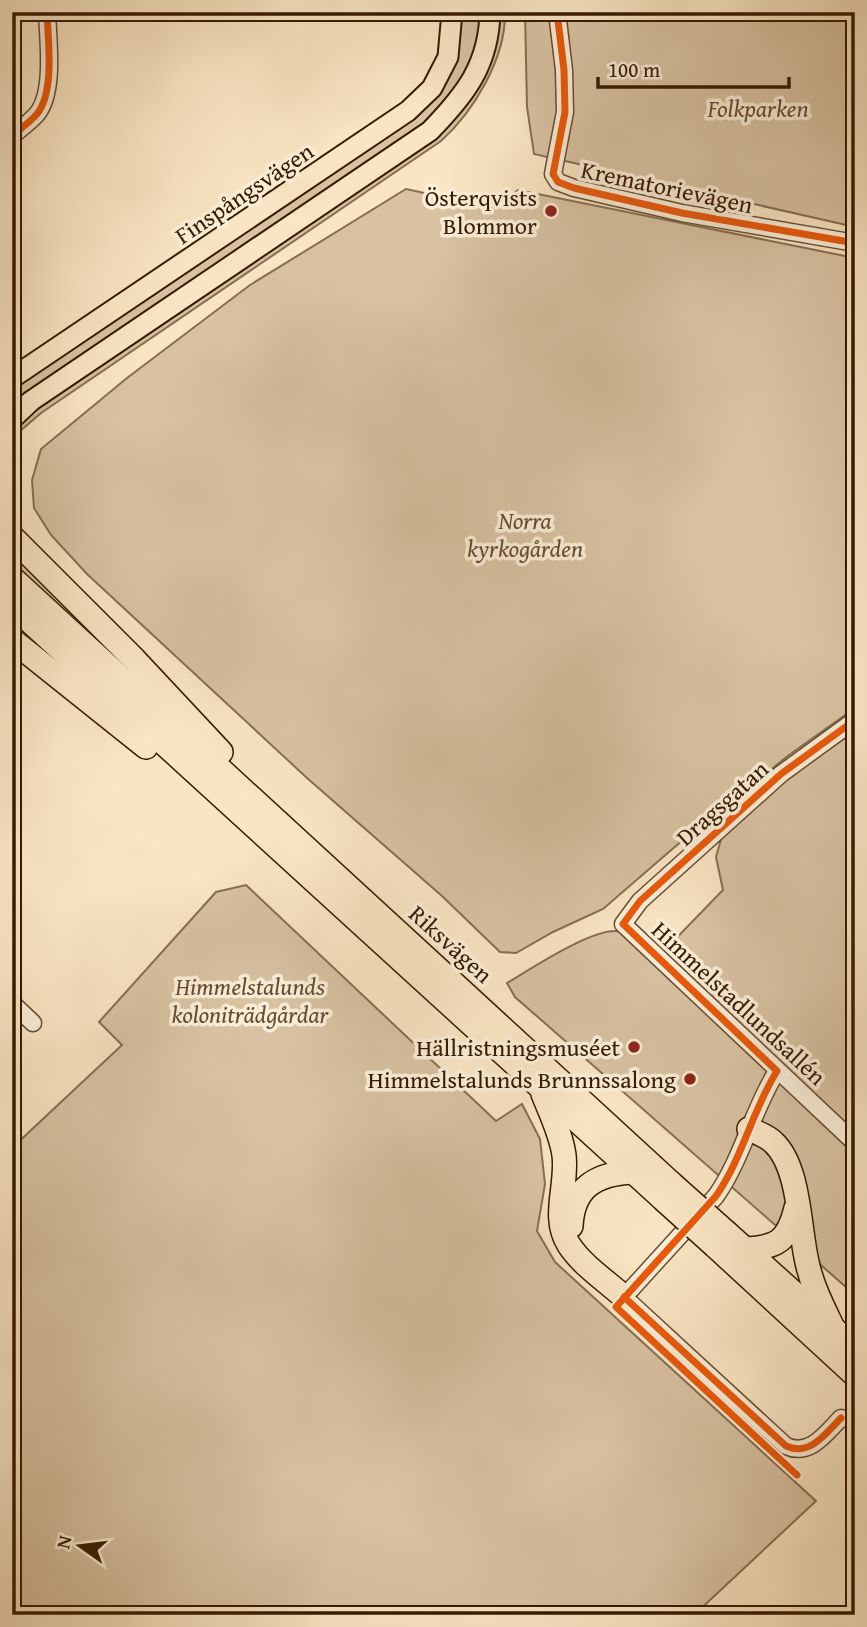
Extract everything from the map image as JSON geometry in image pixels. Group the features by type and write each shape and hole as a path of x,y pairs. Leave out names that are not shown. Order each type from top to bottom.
{"highway":[{"path":"12,537 205,733 298,839"},
{"name":"Riksvägen","path":"12,578 298,839 668,1191 855,1348"},
{"name":"Riksvägen","path":"12,605 632,1172 668,1191"},
{"path":"12,640 313,880"},
{"path":"541,1088 556,1125 564,1156 560,1221 569,1246 624,1297"},
{"path":"749,1129 772,1140 790,1171 811,1278 833,1328"},
{"path":"578,1255 570,1228 575,1202 594,1181 616,1173 632,1172"},
{"path":"729,1242 770,1247 783,1239 796,1205"},
{"name":"Riksvägen","path":"729,1242 855,1375"}],"main road":[{"name":"Finspångsvägen","path":"12,378 408,111 432,88 448,57 452,12"},
{"path":"12,419 31,401 430,131 460,101 482,61 490,12"}],"street":[{"path":"12,136 37,113 43,103 48,84 47,12"},
{"name":"Krematorievägen","path":"558,12 565,112 553,174 558,181 574,188 682,213 855,243"},
{"name":"Dragsgatan","path":"623,924 640,901 781,774 855,720"},
{"name":"Himmelstadlundsallén","path":"623,924 855,1143"},
{"path":"12,1003 33,1023"},
{"path":"777,1071 762,1098 735,1165 716,1196 624,1297 793,1450 807,1449 841,1418"}],"green space":[{"path":"459,12 481,12 479,34 469,71 433,120 12,411 12,389 422,111 437,96"},
{"path":"499,12 505,12 504,30 494,65 465,115 441,141 41,413 12,438 12,431 46,402 437,137 461,111 481,81 495,47"},
{"name":"Folkparken","path":"525,12 855,12 855,227 534,154 527,107"},
{"name":"Norra kyrkogården","path":"406,189 493,208 518,190 855,258 855,708 789,755 677,845 603,909 516,953 500,952 442,896 307,778 87,574 51,535 34,508 32,480 41,449 127,378 250,285"},
{"path":"12,548 199,736 12,569"},
{"path":"855,731 855,1295 515,997 507,983 581,941 610,931 631,936 656,959 723,890 716,857 722,836 787,778"},
{"name":"Himmelstalunds koloniträdgårdar","path":"246,885 496,1121 522,1104 540,1139 545,1184 537,1231 555,1262 816,1501 694,1615 12,1615 12,1148 122,1045 99,1022 216,892"}],"cycle path":[{"path":"12,136 37,114 43,104 49,65 47,12"},
{"path":"557,12 564,70 565,112 553,174 558,182 682,213 855,243"},
{"path":"797,1475 616,1307 716,1196 733,1166 777,1071 623,924 640,901 781,774 855,720"},
{"path":"624,1297 786,1446 795,1449 810,1446 841,1418"}],"place":[{"name":"Österqvists Blommor","path":"551,211"},
{"name":"Hällristningsmuséet","path":"634,1047"},
{"name":"Himmelstalunds Brunnssalong","path":"690,1079"}]}
